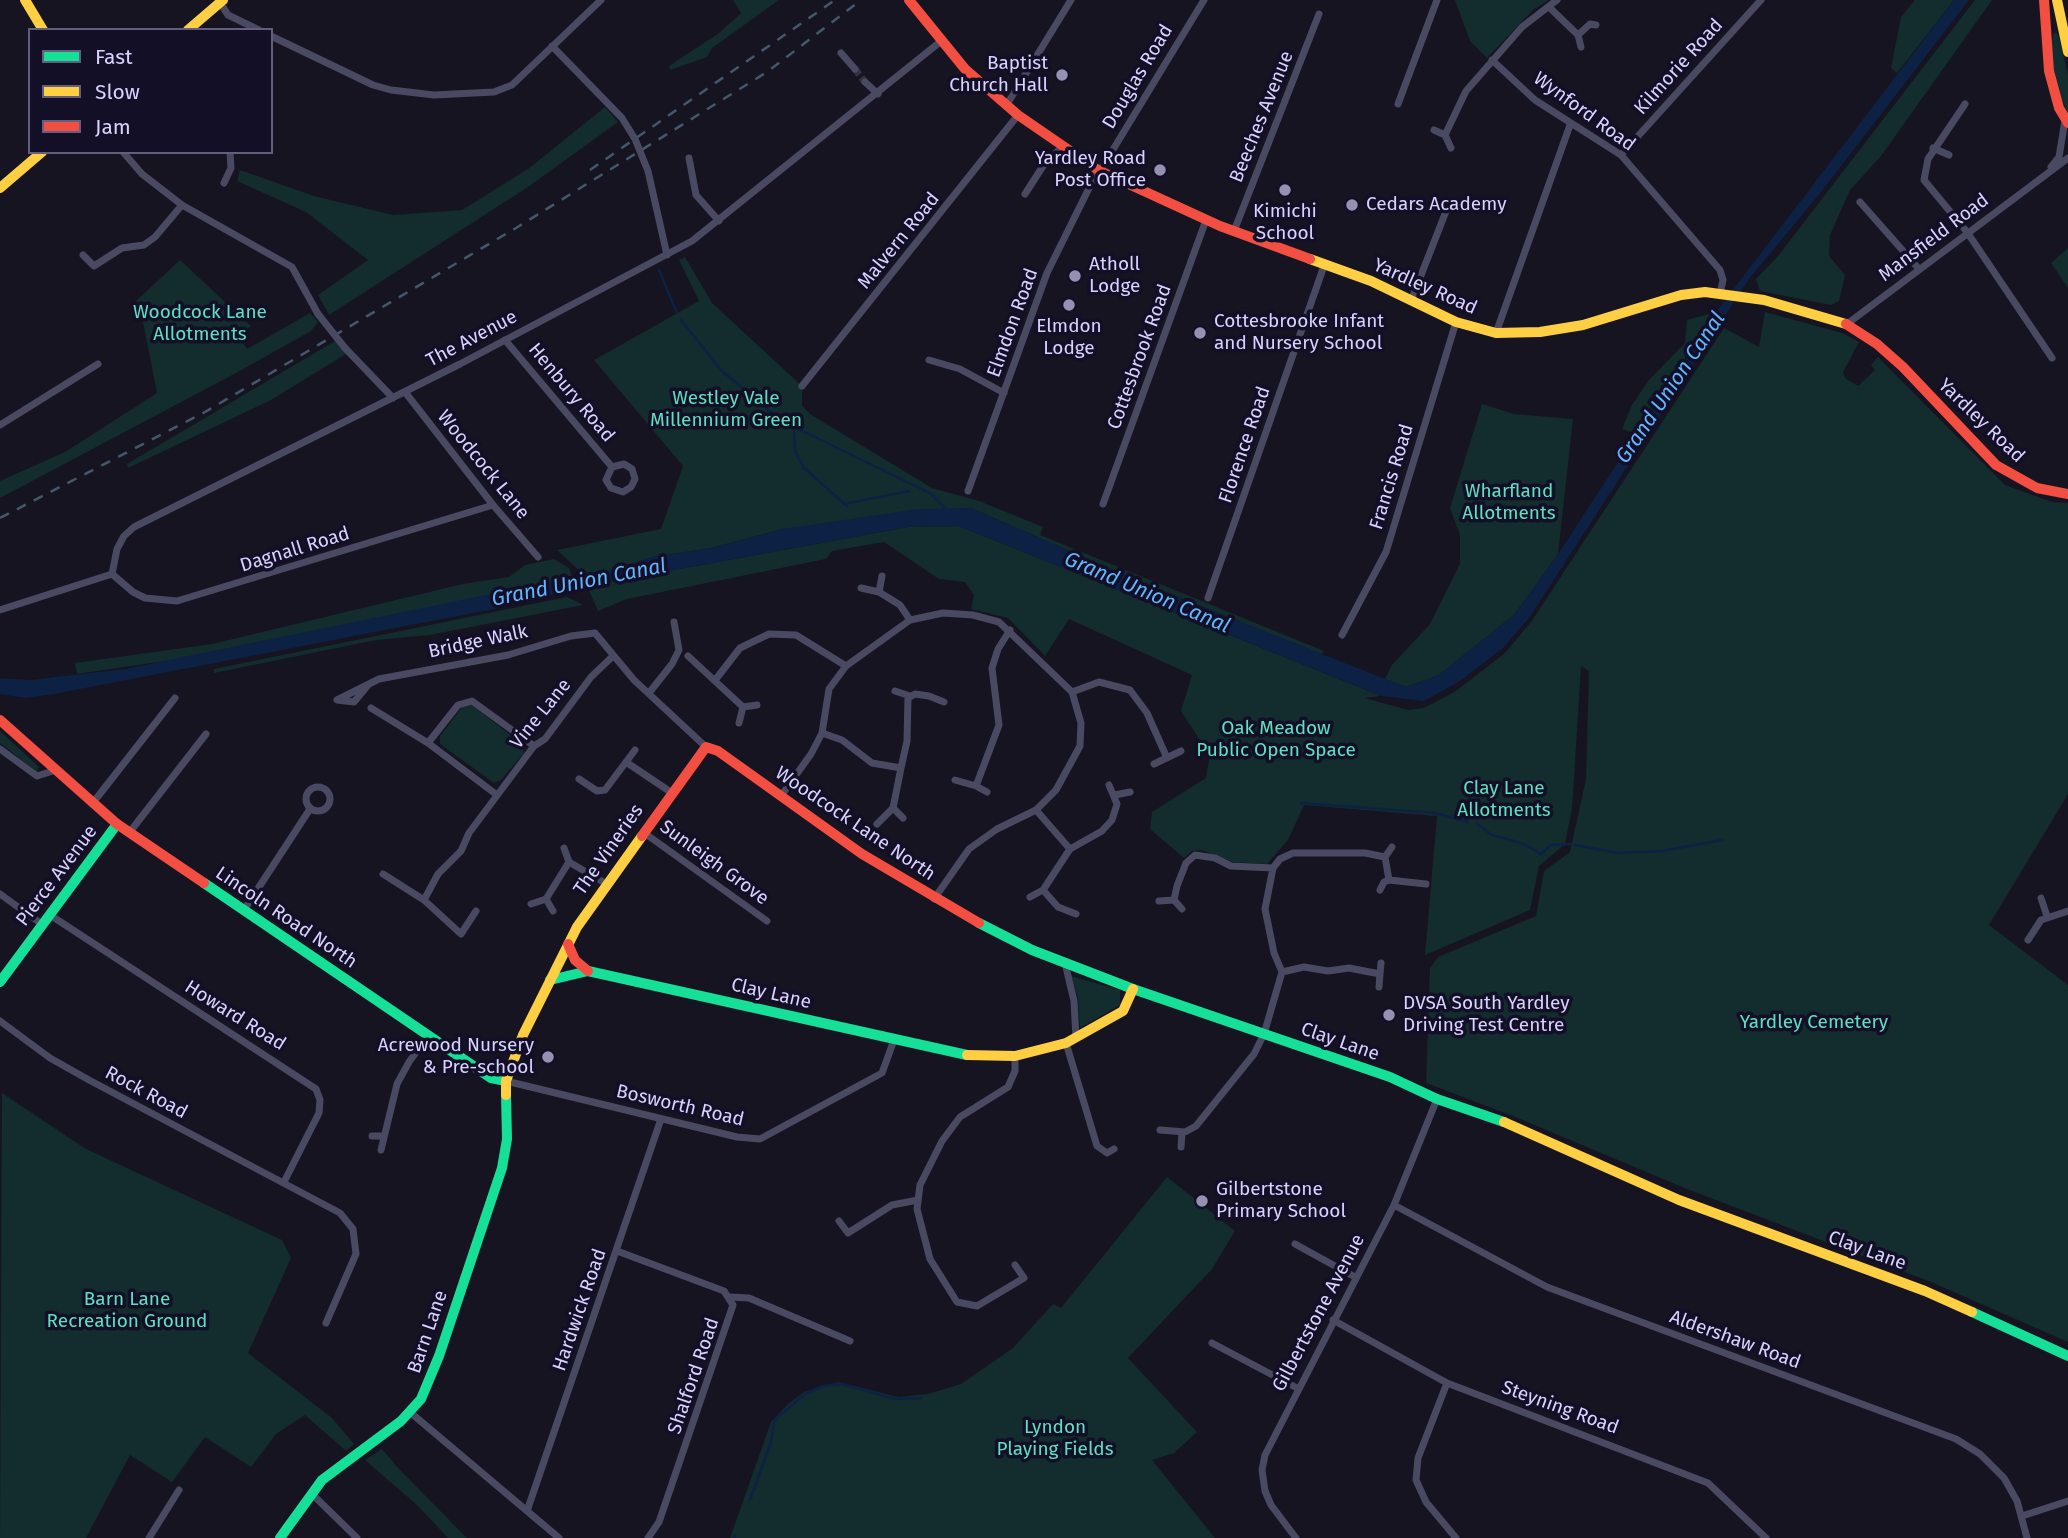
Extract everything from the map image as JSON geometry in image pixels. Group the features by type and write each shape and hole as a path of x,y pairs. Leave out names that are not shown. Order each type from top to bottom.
{"main road":[{"path":"25,0 42,28"},
{"name":"Yardley Road","path":"909,0 940,42 1018,115 1099,170 1206,220 1325,263 1456,322 1496,333 1540,332 1583,325 1681,295 1722,294 1814,312 1847,324 1877,344 1903,367 1996,465 2037,488 2068,494"},
{"path":"2044,0 2049,71 2067,122"},
{"path":"2057,0 2065,19 2068,52"},
{"path":"190,28 220,1"},
{"path":"2045,24 2065,19"},
{"path":"0,188 40,154"},
{"name":"Lincoln Road North","path":"0,720 53,771 117,824 491,1078 506,1081"},
{"name":"The Vineries","path":"550,980 568,944 606,883 706,747"},
{"name":"Woodcock Lane North","path":"706,747 718,751 862,854 934,899 989,929 1065,963 1133,989"},
{"name":"Pierce Avenue","path":"0,982 117,824"},
{"path":"568,944 575,960 588,971"},
{"name":"Clay Lane","path":"550,980 588,971 957,1054 1015,1056 1071,1040 1123,1011 1133,989 1390,1077 1437,1098 1509,1124 1679,1200 1925,1291 2068,1356"},
{"path":"506,1081 523,1035 550,980"},
{"name":"Barn Lane","path":"280,1538 334,1469 411,1413 433,1373 502,1168 507,1139 506,1081"}],"street":[{"path":"273,37 373,85 434,95 503,90 601,0"},
{"path":"1006,106 1071,0"},
{"name":"Douglas Road","path":"1099,170 1204,0"},
{"path":"1398,104 1437,0"},
{"path":"1445,135 1460,99 1492,60 1522,27 1550,8 1556,0"},
{"name":"Kilmorie Road","path":"1621,155 1761,0"},
{"path":"220,1 228,15 255,28"},
{"path":"1550,8 1578,36 1581,47"},
{"name":"Beeches Avenue","path":"1234,231 1319,14"},
{"path":"1578,36 1590,24 1595,25"},
{"name":"The Avenue","path":"112,574 117,549 124,536 134,527 405,392 667,255 719,221 940,42"},
{"path":"552,46 622,118 635,139 648,171 667,255"},
{"path":"841,53 855,69"},
{"name":"Wynford Road","path":"1492,60 1535,100 1570,125 1621,155 1720,270 1723,280 1722,294"},
{"path":"865,82 878,94"},
{"path":"1965,104 1927,159 1924,180 1967,232 2052,358"},
{"name":"Malvern Road","path":"802,386 1018,115"},
{"name":"Mansfield Road","path":"2041,178 2059,157 2067,122"},
{"path":"1496,333 1570,125"},
{"path":"1434,130 1445,135 1451,148"},
{"path":"1024,194 1043,166 1062,147"},
{"path":"1933,148 1949,155"},
{"path":"125,154 142,174 182,205 292,267 318,314 345,348 393,398"},
{"path":"224,183 231,168 230,154"},
{"path":"689,158 696,195 719,221"},
{"name":"Mansfield Road","path":"1847,324 2068,158"},
{"name":"Elmdon Road","path":"968,491 1048,273 1099,170"},
{"path":"1411,301 1450,201 1462,206"},
{"path":"1860,202 1919,269"},
{"path":"83,255 94,266 122,248 144,245 155,237 182,205"},
{"name":"Cottesbrook Road","path":"1103,504 1206,220"},
{"name":"Florence Road","path":"1208,598 1325,263"},
{"name":"Francis Road","path":"1342,635 1386,552 1456,322"},
{"name":"Henbury Road","path":"505,340 612,467"},
{"path":"929,360 960,369 1004,393"},
{"path":"0,425 98,364"},
{"name":"Woodcock Lane","path":"405,392 493,505 538,557"},
{"name":"Dagnall Road","path":"112,574 133,593 145,598 177,601 493,505"},
{"path":"0,610 112,574"},
{"path":"879,592 882,576"},
{"path":"861,588 879,592 900,605 910,620"},
{"path":"781,796 811,754 822,733 829,689 846,666 910,620 943,613 973,615 999,622 1072,692 1081,723 1076,757 1056,790 1036,810 997,829 969,849 934,899"},
{"path":"649,693 672,664 679,650 674,622"},
{"path":"976,786 999,726 1000,713 992,679 993,659 1010,630"},
{"name":"Woodcock Lane North","path":"595,633 649,693 706,747"},
{"name":"Bridge Walk","path":"369,684 414,670 449,667 509,655 571,636 595,633"},
{"path":"716,679 740,648 769,634 796,635 846,666"},
{"name":"Vine Lane","path":"424,900 438,874 461,851 469,833 534,746 545,738 591,677 613,656"},
{"path":"688,656 716,679 743,707"},
{"path":"1072,692 1099,682 1130,690 1147,713 1167,758"},
{"path":"895,691 910,696 929,696 944,702"},
{"path":"877,824 893,808 907,741 910,696"},
{"path":"92,805 175,698"},
{"path":"428,743 458,705 472,701 534,746"},
{"path":"743,707 757,705"},
{"path":"739,723 743,707"},
{"path":"372,708 428,743 497,795"},
{"path":"822,733 842,740 872,763 901,768"},
{"path":"129,832 206,734"},
{"path":"0,749 37,776 53,771"},
{"path":"579,779 597,791 605,790 635,750"},
{"path":"1154,764 1181,751"},
{"path":"626,762 672,793"},
{"path":"955,780 987,792"},
{"path":"1030,897 1043,890 1070,849 1109,825 1117,804 1109,785"},
{"path":"1115,795 1130,792"},
{"path":"893,808 904,818"},
{"path":"243,910 310,809"},
{"path":"1036,810 1070,849"},
{"name":"Sunleigh Grove","path":"642,832 766,921"},
{"path":"1389,880 1385,857 1392,847"},
{"path":"564,848 569,862 606,883"},
{"path":"1160,1130 1182,1132 1196,1126 1254,1054 1264,1034 1282,972 1274,953 1265,909 1273,868 1285,855 1293,853 1355,851 1385,857"},
{"path":"1174,900 1183,869 1195,855 1215,858 1231,866 1273,868"},
{"path":"531,904 546,899 569,862"},
{"path":"383,874 424,900 445,923 461,934 477,911"},
{"path":"1380,890 1384,882 1389,880 1426,884"},
{"path":"1043,890 1058,907 1076,914"},
{"path":"0,894 43,925"},
{"path":"2041,898 2047,916"},
{"path":"546,899 553,911"},
{"path":"1159,901 1174,900"},
{"path":"1174,900 1182,909"},
{"path":"2028,940 2035,926 2047,916 2068,911"},
{"name":"Howard Road","path":"50,915 316,1088 320,1100 319,1112 284,1182"},
{"path":"1065,963 1074,1001 1071,1040 1097,1146 1107,1153 1114,1149"},
{"path":"1379,986 1381,963"},
{"path":"1282,972 1304,967 1328,971 1349,968 1380,974"},
{"name":"Rock Road","path":"0,1021 50,1058 340,1213 353,1229 356,1246 354,1264 326,1323"},
{"path":"381,1150 397,1084 428,1036"},
{"name":"Bosworth Road","path":"506,1081 737,1137 767,1138 882,1073 894,1040"},
{"path":"1015,1056 1015,1071 1008,1087 978,1104 953,1125 929,1165 918,1200 921,1235 929,1259 957,1302 977,1306 1024,1278 1015,1265"},
{"name":"Gilbertstone Avenue","path":"1296,1538 1270,1506 1262,1471 1270,1440 1394,1205 1437,1098"},
{"name":"Hardwick Road","path":"527,1511 661,1119"},
{"path":"1181,1147 1182,1132"},
{"path":"372,1136 383,1136"},
{"path":"839,1221 848,1233 892,1205 918,1200"},
{"name":"Aldershaw Road","path":"1394,1205 1547,1287 1956,1439 1997,1469 2011,1489 2027,1538"},
{"path":"1295,1244 1355,1277"},
{"name":"Shalford Road","path":"617,1251 724,1291 730,1297 732,1311 660,1522 648,1538"},
{"path":"730,1297 750,1298 850,1341"},
{"name":"Steyning Road","path":"1333,1320 1447,1383 1708,1483 1766,1538"},
{"path":"1212,1343 1297,1388"},
{"path":"1447,1383 1419,1458 1416,1480 1426,1502 1456,1538"},
{"path":"411,1413 559,1538"},
{"path":"151,1537 179,1490"},
{"path":"312,1494 357,1538"},
{"path":"2022,1516 2068,1500"}],"green space":[{"path":"733,0 779,0 712,48 707,57 670,70 669,66 719,33 741,13"},
{"path":"1455,0 1549,0 1533,10 1487,58 1470,41"},
{"path":"1915,0 1954,0 1897,73 1891,68 1901,17"},
{"path":"1975,0 1992,0 1881,156 1850,190 1830,235 1829,256 1845,275 1839,301 1831,305 1760,291 1756,279 1778,256"},
{"path":"2054,32 2058,34 2068,74 2068,114 2055,82 2051,43"},
{"path":"605,107 618,122 528,187 329,315 318,295 368,260 306,212 237,181 240,170 314,196 393,215 462,210 528,169"},
{"path":"2068,248 2068,288 2051,263"},
{"name":"Westley Vale Millennium Green","path":"685,257 712,303 802,386 802,406 810,414 932,488 979,501 1043,527 1040,535 1324,651 1321,654 1133,579 971,508 783,529 711,548 653,557 606,574 584,575 557,550 661,529 683,466 594,360 699,301 679,260"},
{"name":"Woodcock Lane Allotments","path":"180,260 251,326 239,337 247,349 310,313 318,322 311,331 236,373 0,498 0,481 65,452 157,393 143,322 136,301"},
{"path":"1716,312 1634,433 1622,429 1632,405 1648,381 1685,343 1687,320"},
{"name":"Yardley Cemetery","path":"1765,312 1842,333 1859,342 1843,372 1845,378 1858,386 1875,370 1871,365 1878,357 2005,485 2052,502 2068,503 2068,794 1989,925 2068,985 2068,1342 1931,1282 1687,1189 1513,1116 1426,1083 1430,968 1438,957 1536,916 1544,871 1570,852 1586,779 1589,671 1581,666 1572,809 1565,844 1539,866 1530,910 1425,955 1437,816 1304,805 1288,840 1267,864 1233,862 1202,850 1192,851 1184,858 1150,829 1152,812 1206,778 1209,760 1205,748 1181,711 1192,675 1069,619 1045,656 1008,618 971,609 974,595 965,582 939,579 884,542 832,551 826,559 627,599 598,611 587,586 908,527 959,526 1381,696 1365,698 1408,710 1424,708 1456,691 1505,653 1531,622 1724,328 1759,347"},
{"path":"335,341 346,354 271,400 128,468 127,464"},
{"name":"Wharfland Allotments","path":"1482,404 1514,414 1573,419 1558,554 1514,615 1439,675 1406,687 1385,679 1392,665 1430,624 1460,564 1460,535 1450,508"},
{"path":"554,559 569,568 573,579 199,656 77,674 75,663 212,644 463,584 509,577 525,565"},
{"path":"567,597 583,605 430,635 376,640 214,673 214,669"},
{"path":"469,703 522,744 524,753 501,780 494,783 440,744 440,736 463,706"},
{"path":"0,731 39,767 37,772 0,743"},
{"path":"1071,976 1120,990 1120,1005 1080,1028 1078,998"},
{"name":"Barn Lane Recreation Ground","path":"2,1093 86,1149 282,1240 291,1258 248,1353 332,1418 354,1444 346,1451 305,1415 276,1434 251,1467 205,1437 172,1482 130,1455 86,1538 0,1538"},
{"name":"Lyndon Playing Fields","path":"1167,1177 1235,1231 1212,1269 1128,1358 1197,1432 1174,1453 1152,1460 1215,1538 730,1538 771,1422 788,1404 804,1392 839,1382 898,1397 928,1394 961,1384 1013,1348 1053,1304 1061,1308"},
{"path":"382,1449 467,1538 448,1538 418,1506 365,1460"}],"water":[{"name":"Grand Union Canal","path":"1954,0 1969,0 1821,192 1749,279 1529,618 1503,648 1460,681 1424,701 1381,696 959,526 908,527 587,586 499,608 54,694 26,698 0,694 0,678 30,680 125,669 584,575 606,574 653,557 711,548 783,529 918,509 971,508 1133,579 1406,687 1439,675 1514,615 1558,554 1716,312"}],"waterway":[{"path":"659,270 677,313"},
{"path":"681,320 721,370 771,412 794,427 930,493 947,510"},
{"path":"794,427 795,451 804,468 847,506"},
{"path":"844,504 909,491"},
{"path":"1301,803 1435,813 1468,822"},
{"path":"1477,824 1492,835 1524,844 1541,854 1551,845 1571,844"},
{"path":"1575,845 1617,853 1662,851 1722,840"},
{"path":"779,1416 805,1394 823,1386 841,1384 896,1399 921,1398"},
{"path":"750,1500 771,1442 774,1422"}],"tunnel":[{"path":"855,69 865,82"}],"railway":[{"path":"590,170 835,0"},
{"path":"0,518 205,412 516,228 767,72 861,0"}],"traffic: fast":[{"path":"0,982 117,824"},
{"path":"204,883 491,1078 506,1081"},
{"path":"979,923 1032,950 1133,989 1390,1077 1437,1099 1504,1122"},
{"path":"550,980 588,971 967,1055"},
{"path":"280,1538 322,1480 401,1421 421,1399 439,1356 502,1168 507,1139 506,1095"},
{"path":"1972,1312 2068,1356"}],"traffic: slow":[{"path":"25,0 42,28"},
{"path":"190,28 223,0"},
{"path":"2057,0 2068,52"},
{"path":"0,188 40,154"},
{"path":"1310,259 1371,281 1456,322 1496,333 1540,332 1583,325 1681,295 1705,292 1764,300 1846,324"},
{"path":"506,1095 506,1081 523,1035 577,927 642,836"},
{"path":"967,1055 1015,1056 1066,1043 1123,1011 1133,989"},
{"path":"1504,1122 1679,1200 1925,1291 1972,1312"}],"traffic: jam":[{"path":"909,0 965,69 1018,115 1098,170 1220,226 1310,259"},
{"path":"2044,0 2049,71 2059,108 2068,123"},
{"path":"1846,324 1877,344 1903,367 1996,465 2037,488 2068,494"},
{"path":"0,720 117,824 204,883"},
{"path":"642,836 706,747 718,751 862,854 979,923"},
{"path":"568,944 575,960 588,971"}],"place":[{"name":"Baptist Church Hall","path":"1062,75"},
{"name":"Yardley Road Post Office","path":"1160,170"},
{"name":"Kimichi School","path":"1285,190"},
{"name":"Cedars Academy","path":"1352,205"},
{"name":"Atholl Lodge","path":"1075,276"},
{"name":"Elmdon Lodge","path":"1069,305"},
{"name":"Cottesbrooke Infant and Nursery School","path":"1200,333"},
{"name":"DVSA South Yardley Driving Test Centre","path":"1389,1015"},
{"name":"Acrewood Nursery & Pre-school","path":"548,1057"},
{"name":"Gilbertstone Primary School","path":"1202,1201"}],"park label":[{"name":"Oak Meadow Public Open Space","path":"1276,740"},
{"name":"Clay Lane Allotments","path":"1504,800"}]}
